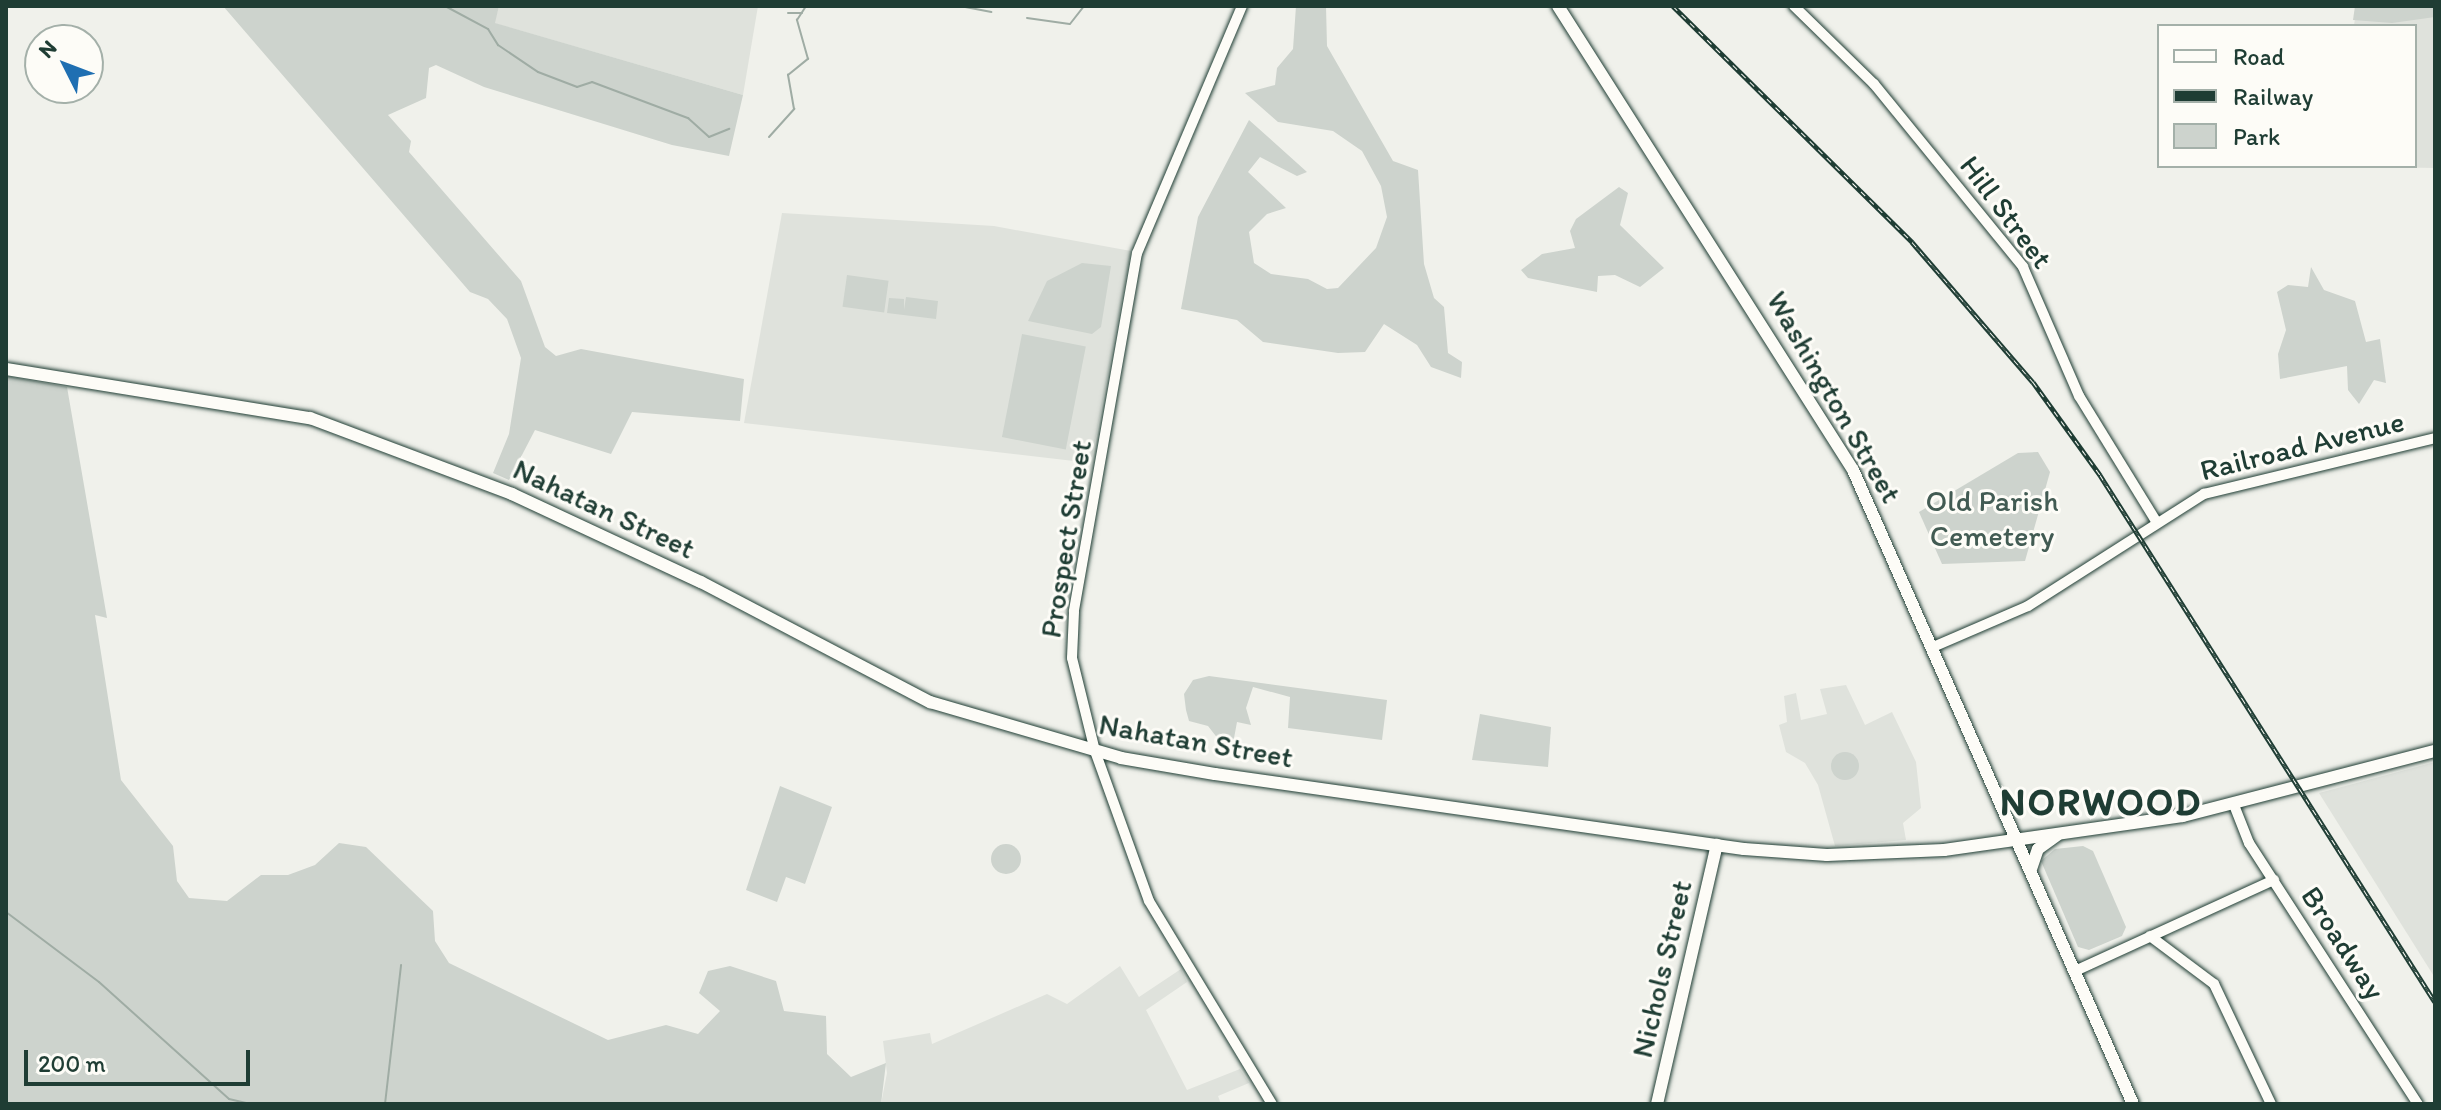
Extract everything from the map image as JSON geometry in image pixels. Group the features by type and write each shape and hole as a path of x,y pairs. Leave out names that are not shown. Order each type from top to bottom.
{"main road":[{"name":"Washington Street","path":"1558,6 1844,455 1933,647 2133,1104"},
{"name":"Nahatan Street","path":"6,369 310,418 512,494 701,582 909,693 1095,751 1717,845 1827,855 1944,850 2234,805 2435,751"},
{"path":"2031,872 2038,849 2063,833"},
{"name":"Nichols Street","path":"1657,1104 1717,845"}],"street":[{"name":"Prospect Street","path":"1242,6 1137,253 1072,627 1075,680 1095,751 1149,901 1272,1104"},
{"name":"Hill Street","path":"1794,6 1874,84 2023,267 2079,396 2156,521"},
{"name":"Railroad Avenue","path":"1933,647 2028,606 2156,521 2241,481 2435,438"},
{"name":"Broadway","path":"2234,805 2240,827 2418,1104"},
{"path":"2075,971 2274,880"},
{"path":"2150,936 2214,984 2271,1104"}],"shaded area":[{"path":"499,6 758,6 743,95 494,23"},
{"path":"2357,6 2435,6 2435,168 2417,168 2417,24 2354,24"},
{"path":"782,213 994,226 1131,251 1091,463 744,423"},
{"path":"1846,685 1865,725 1892,712 1916,762 1921,808 1903,823 1906,840 1835,846 1818,785 1805,763 1786,752 1779,725 1787,722 1784,696 1796,693 1801,720 1827,714 1820,689"},
{"path":"2435,762 2435,978 2319,793"},
{"path":"1120,966 1139,997 1181,969 1187,982 1146,1010 1187,1090 1240,1069 1249,1083 1218,1096 1221,1104 881,1104 887,1073 883,1041 930,1033 932,1044 1047,994 1067,1004"}],"green space":[{"path":"223,6 499,6 495,23 743,95 729,156 672,145 484,87 436,65 429,68 426,98 388,115 411,141 409,152 521,281 545,347 556,356 581,349 744,379 740,421 632,412 611,454 535,430 509,480 493,473 509,434 521,358 507,319 488,299 470,292"},
{"path":"1296,6 1326,6 1327,46 1393,161 1418,170 1424,264 1434,298 1444,307 1448,353 1462,362 1461,378 1431,367 1417,345 1384,324 1365,352 1338,353 1263,342 1237,320 1181,309 1198,217 1249,120 1307,172 1297,176 1260,157 1248,172 1286,208 1267,214 1249,232 1254,263 1271,274 1308,279 1327,289 1338,288 1376,248 1387,217 1381,186 1362,151 1333,131 1278,122 1245,93 1275,85 1277,68 1293,49"},
{"path":"2355,6 2435,6 2435,17 2392,23 2353,20"},
{"path":"1619,187 1628,193 1620,225 1664,268 1640,287 1615,275 1598,276 1597,292 1528,278 1521,270 1542,254 1575,248 1570,231 1576,219"},
{"path":"1082,263 1111,266 1101,327 1092,334 1028,321 1047,281"},
{"path":"2311,267 2324,290 2355,301 2366,342 2380,339 2386,383 2374,380 2359,404 2348,390 2347,366 2280,379 2278,354 2286,330 2277,292 2288,285 2308,287"},
{"path":"847,275 889,281 884,313 843,307"},
{"path":"906,297 938,301 936,319 887,313 889,298 904,299 904,310"},
{"path":"1022,334 1086,346 1066,449 1002,437"},
{"path":"6,376 67,387 107,618 95,615 121,780 173,846 177,881 189,898 227,901 261,875 288,875 315,865 339,843 366,847 433,911 435,941 449,963 608,1040 666,1025 698,1034 720,1011 699,993 708,971 730,966 776,981 784,1011 826,1016 827,1054 851,1077 886,1063 881,1104 6,1104"},
{"name":"Old Parish Cemetery","path":"2038,452 2050,472 2025,561 1942,564 1919,512 2018,453"},
{"path":"1209,676 1387,700 1382,740 1288,728 1290,697 1253,687 1246,708 1251,725 1237,722 1232,749 1226,749 1208,726 1189,721 1186,710 1184,694 1193,680"},
{"path":"1480,714 1551,727 1548,767 1472,760"},
{"path":"1845,752 1855,756 1859,766 1855,776 1845,780 1835,776 1831,766 1835,756"},
{"path":"780,786 832,807 805,884 786,877 777,902 746,890"},
{"path":"1006,844 1017,848 1021,859 1017,870 1006,874 995,870 991,859 995,848"},
{"path":"2083,846 2093,851 2126,927 2122,936 2089,950 2078,947 2041,861 2055,849"}],"waterway":[{"path":"445,6 488,29 498,45 538,72 577,87 592,82 688,118 709,137 729,129"},
{"path":"769,137 794,109 788,75 808,59 797,20 806,6"},
{"path":"960,6 991,12"},
{"path":"1027,18 1070,24 1084,6"},
{"path":"788,13 802,13"},
{"path":"6,912 99,982 229,1099 250,1104"},
{"path":"385,1104 401,965"}],"railway":[{"path":"1673,6 1912,242 2033,382 2100,475 2435,1002"}],"district":[{"name":"NORWOOD","path":"2101,803"}]}
